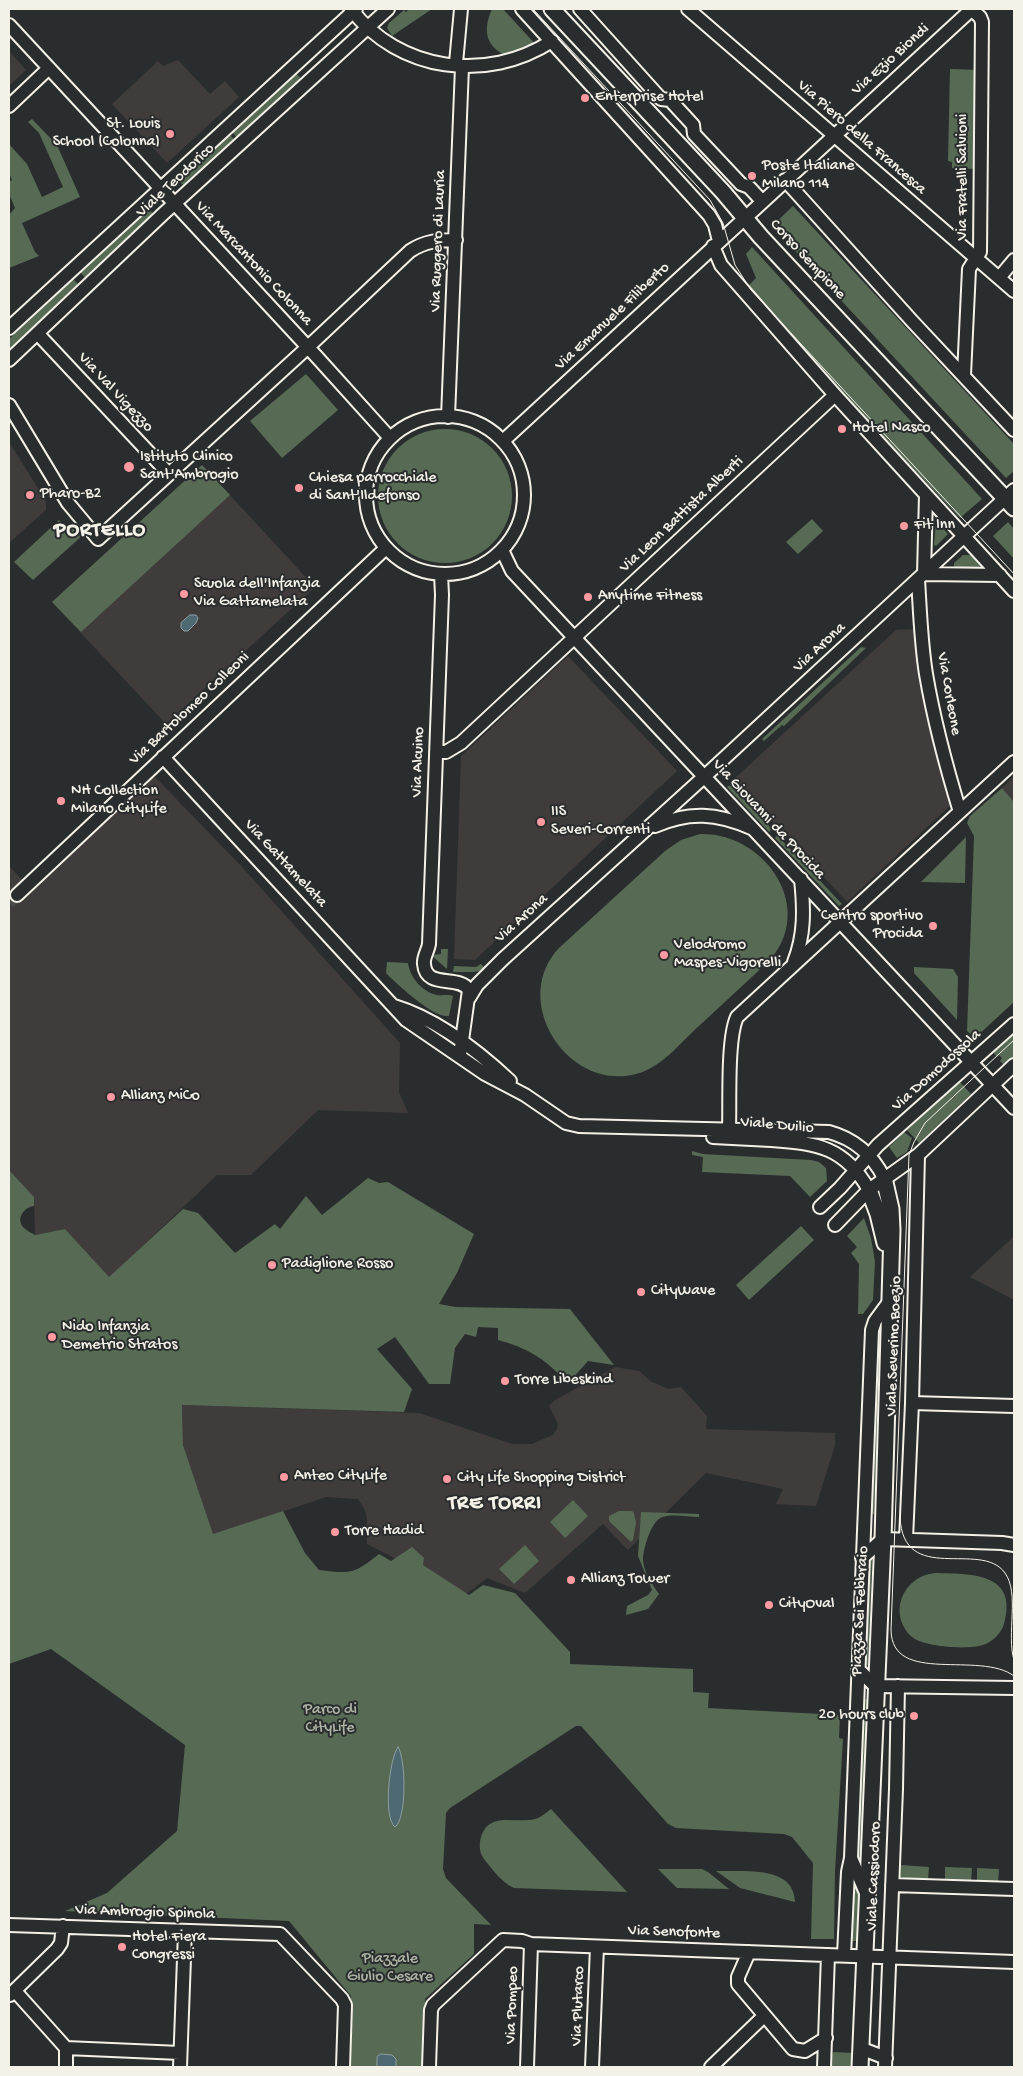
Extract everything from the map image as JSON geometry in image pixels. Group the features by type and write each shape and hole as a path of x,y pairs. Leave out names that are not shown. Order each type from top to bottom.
{"main road":[{"name":"Corso Sempione","path":"552,9 744,217 1011,499"},
{"name":"Viale Severino Boezio","path":"883,1538 891,1209 884,1178"},
{"name":"Viale Severino Boezio","path":"869,1190 883,1231 890,1270"},
{"name":"Piazza Sei Febbraio","path":"875,1686 883,1538"},
{"name":"Viale Cassiodoro","path":"860,2067 875,1686"}],"street":[{"name":"Viale Teodorico","path":"9,360 174,204 388,9"},
{"name":"Via Ruggero di Lauria","path":"448,416 462,67 456,63 461,9"},
{"path":"522,9 555,43 709,215 715,225 716,244 721,266 835,395 1014,591"},
{"name":"Via Piero della Francesca","path":"688,9 1014,291"},
{"name":"Via Ezio Biondi","path":"744,217 972,9"},
{"name":"Via Fratelli Salvioni","path":"964,375 968,275 970,264 980,252 982,22 972,9"},
{"name":"Viale Teodorico","path":"9,328 162,190 353,10"},
{"path":"353,10 368,27 386,42 406,53 439,64 462,67 486,66 508,61 555,43"},
{"name":"Corso Sempione","path":"583,10 661,99 670,100 693,125 694,134 741,184 749,187 762,201"},
{"name":"Via Marcantonio Colonna","path":"9,25 390,438"},
{"path":"9,106 49,68"},
{"path":"785,180 912,321 1014,430"},
{"name":"Via Emanuele Filiberto","path":"502,441 744,217"},
{"path":"9,405 68,503 98,539 410,251 425,242 456,240"},
{"path":"999,278 1014,260"},
{"name":"Via Val Vigezzo","path":"38,334 169,474"},
{"name":"Via Leon Battista Alberti","path":"436,752 446,752 457,746 835,395"},
{"path":"448,416 481,425 502,441 513,455 520,470 524,496 520,521 512,537 502,550 476,568 457,574 426,572 409,566 386,548 371,523 366,496 368,478 374,460 390,438 415,422 448,416"},
{"path":"926,495 921,576 1000,576"},
{"name":"Via Arona","path":"469,998 477,985 503,959 705,776 964,536 1011,499"},
{"name":"Via Bartolomeo Colleoni","path":"17,895 386,548"},
{"name":"Via Giovanni da Procida","path":"502,550 512,571 1014,1108"},
{"name":"Via Alcuino","path":"441,574 442,595 436,752 427,952 424,965 430,976 436,980 464,984 469,990 469,998"},
{"name":"Via Corleone","path":"921,576 920,616 926,673 941,747 960,812"},
{"name":"Via Gattamelata","path":"163,757 394,1006"},
{"path":"729,1130 733,1025 737,1016 1014,762"},
{"name":"Via Arona","path":"647,829 671,819 707,816 730,819 756,830"},
{"path":"793,964 800,946 804,927 801,879"},
{"path":"461,1049 466,1006 469,998"},
{"name":"Viale Duilio","path":"394,1006 406,1020 461,1049 485,1074 525,1095 566,1123 579,1126 829,1132 852,1141 869,1154"},
{"name":"Via Domodossola","path":"820,1207 869,1154 1014,1024"},
{"path":"835,1225 869,1190 918,1155 1014,1065"},
{"name":"Viale Duilio","path":"664,1128 709,1137 808,1143 832,1150 856,1170 869,1190"},
{"path":"869,1154 884,1178"},
{"name":"Viale Severino Boezio","path":"906,1539 912,1403 918,1155"},
{"name":"Viale Severino Boezio","path":"864,1527 872,1330 875,1320 889,1302"},
{"path":"912,1403 1014,1406"},
{"name":"Piazza Sei Febbraio","path":"856,1708 864,1527"},
{"name":"Piazza Sei Febbraio","path":"862,1558 883,1538 1002,1542 1014,1545"},
{"name":"Piazza Sei Febbraio","path":"858,1669 875,1686 1014,1688"},
{"name":"Viale Cassiodoro","path":"885,2062 898,1686"},
{"name":"Viale Cassiodoro","path":"844,1956 848,1872 851,1858 856,1708"},
{"name":"Viale Cassiodoro","path":"851,1858 866,1893"},
{"path":"892,1885 1014,1889"},
{"name":"Via Ambrogio Spinola","path":"9,1925 280,1934 342,1999 345,2005 343,2067"},
{"path":"63,1926 61,1943 58,1949 12,1993 66,2048 180,2053"},
{"path":"180,2067 184,1931"},
{"name":"Via Senofonte","path":"429,2067 431,2010 433,2005 503,1940 522,1941 531,1944 597,1947 1014,1962"},
{"name":"Via Pompeo","path":"527,2067 531,1944"},
{"name":"Via Plutarco","path":"592,2067 597,1947"},
{"path":"749,1952 736,1980 740,1989 764,2016 796,2050 805,2051 826,2038"},
{"path":"824,2067 828,1955"},
{"path":"710,2067 764,2016"},
{"path":"66,2048 66,2067"},
{"path":"860,2048 885,2062"}],"shaded area":[{"path":"9,51 26,70 9,86"},
{"name":"St. Louis School (Colonna)","path":"178,60 210,94 225,81 239,97 167,163 112,104 158,61 163,66"},
{"name":"Pharo-B2","path":"9,442 46,501 46,510 9,543"},
{"name":"Scuola dell'Infanzia Via Gattamelata","path":"202,465 315,587 166,724 52,602"},
{"path":"914,629 922,688 934,745 952,804 847,902 733,780 896,630"},
{"name":"IIS Severi-Correnti","path":"568,656 677,771 475,960 454,959 461,756"},
{"path":"154,776 242,867 400,1043 399,1092 408,1113 318,1110 251,1175 217,1175 109,1278 65,1229 35,1235 34,1197 9,1170 9,866 32,890"},
{"path":"1014,776 1014,802 1002,788"},
{"path":"1014,1236 1014,1300 970,1277"},
{"name":"City Life Shopping District","path":"615,1367 639,1371 652,1382 669,1389 681,1387 707,1416 706,1429 835,1433 835,1445 816,1506 776,1504 783,1489 706,1473 628,1550 603,1524 525,1593 487,1578 465,1595 367,1544 367,1519 365,1510 358,1499 326,1497 213,1535 183,1445 182,1405 419,1413 512,1444 532,1444 553,1435 557,1429 558,1424 549,1406 555,1400"}],"green space":[{"path":"409,9 432,9 392,36 387,28 389,23 404,10 406,12"},
{"path":"492,9 503,9 537,46 509,57 495,49 488,38 487,31"},
{"path":"950,69 979,70 977,169 952,168 952,162 948,161"},
{"path":"296,73 302,80 238,139 232,132"},
{"path":"32,119 57,145 80,197 22,223 35,252 39,256 9,268 9,215 15,208 9,194 9,182 12,180 9,173 9,144 27,164 42,197 63,187 39,133 28,122"},
{"path":"229,134 236,141 186,188 179,181"},
{"path":"793,206 1014,444 1014,471 1006,478 772,226"},
{"path":"149,209 155,216 87,280 80,272"},
{"path":"752,247 982,499 960,518 744,290 756,278 746,254"},
{"path":"73,279 80,286 9,352 9,339"},
{"path":"306,374 338,410 282,458 250,421"},
{"path":"445,429 471,434 493,448 507,470 512,496 507,522 493,544 471,558 445,563 419,558 397,544 383,522 378,496 383,470 397,448 419,434"},
{"path":"202,465 230,495 81,632 52,602"},
{"path":"812,519 823,531 798,554 786,542"},
{"path":"59,520 68,528 74,525 84,534 33,580 14,562"},
{"path":"936,521 948,534 936,546 934,545"},
{"path":"1008,522 1014,529 1014,559 993,536"},
{"path":"963,555 971,555 980,566 978,568 954,567 954,563"},
{"path":"861,647 866,648 784,726 782,725 764,741 762,739"},
{"path":"730,785 772,829 769,832 727,787"},
{"path":"1002,788 1014,802 1014,1002 975,1038 967,1031 974,836 967,823 970,816"},
{"name":"Velodromo Maspes-Vigorelli","path":"700,834 724,837 745,846 763,860 777,877 786,898 788,919 782,941 768,962 662,1061 636,1074 611,1076 588,1069 569,1056 553,1038 543,1016 540,993 545,969 559,948 665,851 681,840"},
{"path":"777,835 842,904 839,906 775,838"},
{"path":"966,837 965,883 921,882"},
{"path":"441,949 448,949 447,969 431,955 441,954"},
{"path":"387,962 408,963 414,978 426,991 437,995 453,996 449,1016 434,1012 425,1007 407,992 386,973"},
{"path":"481,964 484,967 480,971 453,972 454,966 476,967"},
{"path":"914,967 953,969 958,977 957,1020 914,973"},
{"path":"1014,1032 1014,1057 1005,1066 1000,1061 1002,1058 999,1055 997,1057 993,1052"},
{"path":"959,1081 971,1094 919,1143 907,1130"},
{"path":"904,1132 912,1138 907,1152 897,1158 889,1147"},
{"path":"692,1151 703,1154 811,1160 819,1162 826,1168 827,1181 810,1197 790,1176 702,1172 703,1157 692,1155"},
{"name":"Parco di CityLife","path":"9,1170 34,1197 34,1206 24,1211 20,1221 21,1225 35,1235 65,1229 109,1277 183,1209 198,1213 235,1253 275,1224 280,1229 306,1196 322,1215 368,1178 379,1183 388,1182 474,1234 457,1273 439,1304 456,1307 570,1309 614,1365 588,1361 572,1379 563,1378 534,1354 498,1340 498,1328 478,1327 476,1337 465,1334 455,1348 450,1384 429,1384 395,1337 377,1349 412,1389 404,1412 182,1405 183,1445 213,1534 283,1511 305,1553 319,1570 338,1572 352,1571 364,1566 379,1554 391,1561 412,1547 424,1558 423,1565 469,1595 483,1585 515,1593 570,1652 570,1664 693,1669 693,1692 709,1693 708,1708 840,1715 839,1738 843,1739 835,1871 834,1939 811,1939 813,1863 792,1837 784,1834 676,1828 668,1824 581,1726 576,1726 450,1808 446,1813 443,1869 446,1878 491,1925 474,1924 474,1954 425,1999 427,2067 347,2067 351,1996 289,1921 65,1911 107,1893 177,1831 185,1745 51,1649 9,1664"},
{"path":"864,1218 871,1238 875,1262 873,1300 863,1314 858,1314 859,1264 851,1253 857,1247 847,1236"},
{"path":"801,1226 814,1240 749,1300 736,1285"},
{"path":"881,1321 874,1514 870,1514 878,1323"},
{"path":"573,1500 588,1516 565,1538 550,1522"},
{"path":"619,1511 632,1511 634,1513 636,1523 631,1542 609,1521 609,1516"},
{"path":"641,1512 699,1514 699,1517 669,1516 660,1518 654,1525 648,1537 643,1560 647,1574 659,1594 648,1609 626,1615 627,1606 648,1595 652,1590 638,1556"},
{"path":"525,1545 539,1561 514,1584 499,1569"},
{"path":"871,1558 868,1665 865,1666 868,1559"},
{"path":"935,1573 976,1576 988,1579 998,1585 1004,1594 1007,1607 1004,1624 996,1637 990,1642 976,1647 957,1647 926,1643 912,1637 904,1628 901,1618 900,1607 902,1598 914,1581"},
{"path":"862,1699 867,1699 861,1871 856,1858"},
{"path":"551,1809 627,1892 514,1888 505,1882 482,1857 480,1839 490,1824 503,1820 535,1819"},
{"path":"901,1865 929,1867 928,1880 900,1879"},
{"path":"945,1867 972,1868 971,1882 945,1881"},
{"path":"977,1868 999,1869 998,1883 977,1882"},
{"path":"658,1869 702,1869 729,1889 677,1888"},
{"path":"716,1871 752,1871 776,1876 786,1881 792,1890 795,1902 740,1888"},
{"path":"852,1873 859,1887 857,1941 850,1941"},
{"path":"834,2052 853,2053 853,2067 828,2067 830,2054"}],"water":[{"path":"190,615 196,615 198,618 188,631 184,631 181,628 181,623"},
{"path":"398,1747 403,1763 404,1788 402,1813 395,1827 391,1821 388,1801 392,1763"},
{"path":"381,2054 392,2055 396,2059 396,2067 377,2067 377,2057"}],"tunnel":[{"path":"9,903 17,895"}],"tram line":[{"path":"533,9 710,200 723,223 735,265 751,290 1014,574"},
{"path":"1014,1040 925,1123 909,1155 891,1630 895,1647 906,1657 921,1662 999,1669 1014,1676"},
{"path":"900,1517 904,1538 914,1550 928,1557 979,1560 994,1564 1005,1573 1012,1592 1011,1638 1014,1660"}],"place":[{"name":"Enterprise Hotel","path":"585,98"},
{"name":"St. Louis School (Colonna)","path":"170,134"},
{"name":"Poste Italiane Milano 114","path":"752,176"},
{"name":"Hotel Nasco","path":"842,429"},
{"name":"Istituto Clinico Sant'Ambrogio","path":"129,467"},
{"name":"Chiesa parrocchiale di Sant'Ildefonso","path":"299,488"},
{"name":"Pharo-B2","path":"30,495"},
{"name":"Fit Inn","path":"904,526"},
{"name":"Scuola dell'Infanzia Via Gattamelata","path":"184,594"},
{"name":"Anytime Fitness","path":"588,597"},
{"name":"NH Collection Milano CityLife","path":"61,801"},
{"name":"IIS Severi-Correnti","path":"541,822"},
{"name":"Centro sportivo Procida","path":"933,926"},
{"name":"Velodromo Maspes-Vigorelli","path":"664,955"},
{"name":"Allianz MiCo","path":"111,1097"},
{"name":"Padiglione Rosso","path":"272,1265"},
{"name":"CityWave","path":"641,1292"},
{"name":"Nido Infanzia Demetrio Stratos","path":"52,1337"},
{"name":"Torre Libeskind","path":"505,1381"},
{"name":"Anteo CityLife","path":"284,1477"},
{"name":"City Life Shopping District","path":"447,1479"},
{"name":"Torre Hadid","path":"335,1532"},
{"name":"Allianz Tower","path":"571,1580"},
{"name":"CityOval","path":"769,1605"},
{"name":"20 hours club","path":"914,1716"},
{"name":"Hotel Fiera Congressi","path":"122,1947"}],"district":[{"name":"PORTELLO","path":"100,532"},
{"name":"TRE TORRI","path":"495,1505"}],"park label":[{"name":"Piazzale Giulio Cesare","path":"390,1969"}]}
